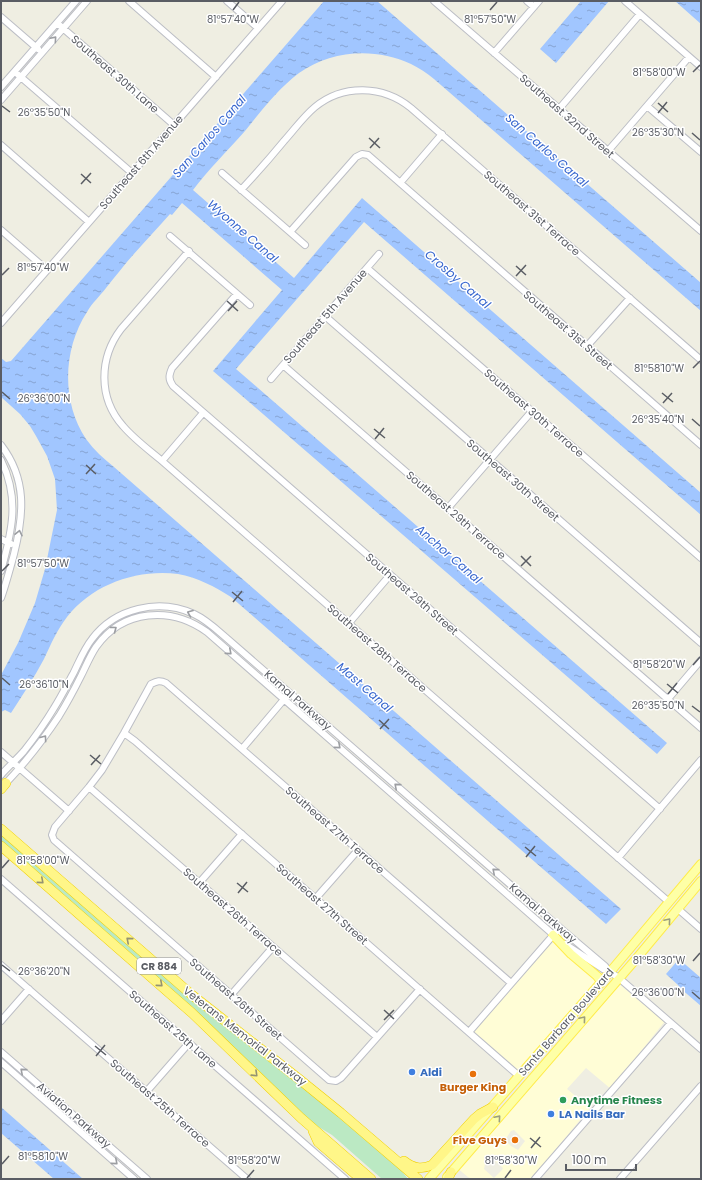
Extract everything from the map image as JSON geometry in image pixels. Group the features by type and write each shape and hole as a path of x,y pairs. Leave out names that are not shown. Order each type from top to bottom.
{"highway":[{"path":"1,823 57,872 66,886"},
{"name":"Veterans Memorial Parkway","path":"1,829 192,995 322,1098 418,1179"},
{"name":"Veterans Memorial Parkway","path":"1,846 192,1013 310,1126 371,1179"},
{"path":"322,1098 355,1119 407,1164 418,1168 426,1168 434,1164 475,1118 493,1107"},
{"path":"310,1126 318,1142 361,1179"},
{"path":"310,1126 330,1137 378,1179"}],"main road":[{"name":"Santa Barbara Boulevard","path":"429,1179 600,984 701,864"},
{"name":"Santa Barbara Boulevard","path":"448,1177 701,881"},
{"path":"554,935 571,954 597,976 600,980 600,984"}],"street":[{"path":"1,87 76,1"},
{"path":"1,100 87,1"},
{"path":"129,1 216,77"},
{"path":"227,1 258,28"},
{"name":"Southeast 6th Avenue","path":"2,319 90,222 282,1"},
{"name":"Southeast 32nd Street","path":"434,1 701,231"},
{"path":"527,1 534,7"},
{"path":"494,53 539,1"},
{"path":"625,1 701,67"},
{"path":"559,109 640,14"},
{"path":"1,17 42,53"},
{"name":"Southeast 30th Lane","path":"57,23 174,125"},
{"path":"608,151 689,57"},
{"path":"15,72 132,173"},
{"name":"Southeast 31st Terrace","path":"242,190 312,110 330,98 341,93 353,91 373,91 388,94 411,108 442,134 701,360"},
{"path":"647,106 701,152"},
{"path":"400,182 442,134"},
{"path":"1,145 90,222"},
{"name":"Southeast 31st Street","path":"290,232 354,159 362,154 369,156 701,445"},
{"path":"222,173 305,245"},
{"path":"1,230 47,270"},
{"path":"170,236 250,305"},
{"name":"Southeast 28th Terrace","path":"188,251 117,334 108,353 104,381 108,400 119,422 669,902"},
{"name":"Southeast 5th Avenue","path":"271,379 379,254"},
{"name":"Southeast 30th Terrace","path":"367,268 701,558"},
{"name":"Southeast 29th Street","path":"237,294 172,368 169,375 173,386 660,809"},
{"path":"587,346 630,298"},
{"name":"Southeast 30th Street","path":"325,316 701,643"},
{"name":"Southeast 29th Terrace","path":"283,365 701,728"},
{"path":"448,508 532,412"},
{"path":"162,461 204,413"},
{"path":"1,444 15,470 20,489 22,514 16,546 1,598"},
{"path":"1,460 10,484 13,503 12,523 1,571"},
{"path":"1,539 16,546"},
{"path":"349,623 390,575"},
{"name":"Kamal Parkway","path":"3,782 13,762 23,752 54,708 84,651 93,637 102,628 112,620 125,613 140,608 156,606 172,607 188,611 209,622 603,964 610,972"},
{"name":"Kamal Parkway","path":"3,782 20,768 45,736 70,697 97,646 107,635 116,628 138,617 167,615 182,618 207,632 554,935 574,951 619,978 701,1049"},
{"path":"668,700 701,660"},
{"name":"Southeast 27th Terrace","path":"124,733 151,684 157,681 166,683 511,983"},
{"path":"242,749 290,693"},
{"path":"1,752 69,811 89,787 114,751 124,733"},
{"name":"Southeast 27th Street","path":"124,733 520,1076"},
{"path":"618,858 701,760"},
{"name":"Southeast 26th Terrace","path":"89,787 378,1037"},
{"name":"Southeast 26th Street","path":"69,811 55,827 52,835 54,840 327,1078 333,1081 341,1078 378,1037"},
{"path":"200,882 242,834"},
{"path":"316,898 358,850"},
{"name":"Southeast 25th Lane","path":"1,879 343,1178"},
{"path":"678,909 701,930"},
{"path":"469,1032 560,928"},
{"path":"231,995 273,947"},
{"name":"Southeast 25th Terrace","path":"1,965 247,1179"},
{"path":"1,1021 29,989"},
{"path":"378,1037 420,989"},
{"path":"535,1179 671,1023"},
{"path":"147,1091 189,1043"},
{"name":"Aviation Parkway","path":"1,1052 147,1179"},
{"name":"Aviation Parkway","path":"1,1062 134,1179"},
{"path":"620,1179 701,1086"}],"shaded area":[{"path":"549,935 597,981 517,1075 469,1033"},
{"path":"618,983 643,1004 657,1012 665,1021 611,1089 586,1068 567,1089 590,1108 531,1179 472,1179 457,1168","holes":["514,1130 525,1141 518,1150 505,1140 511,1131","492,1158 503,1168 494,1178 484,1169 485,1164"]}],"green space":[{"path":"1,835 187,996 328,1107 401,1170 408,1179 382,1179 332,1135 312,1123 162,981 1,841"}],"water":[{"path":"324,1 377,1 701,283 701,311 431,77 411,64 383,55 368,53 339,56 312,65 299,73 270,100 193,190 294,278 362,198 701,493 701,515 364,222 236,369 667,743 657,754 213,371 282,290 182,203 172,215 170,214 126,263 87,312 73,342 70,358 68,375 72,408 86,439 103,458 621,909 606,924 231,597 192,577 163,573 147,574 117,581 90,596 78,605 63,622 36,673 11,713 5,710 1,712 1,675 18,643 35,603 45,569 57,510 55,479 47,456 30,426 20,414 1,397 1,358 6,362 11,361"},
{"path":"581,1 609,1 556,63 540,49"},
{"path":"675,1 701,1 701,24"},
{"path":"679,959 701,978 701,1006 666,974"},
{"path":"1,1107 83,1179 54,1179 1,1133"}],"place":[{"name":"Aldi","path":"412,1072"},
{"name":"Burger King","path":"473,1074"},
{"name":"Anytime Fitness","path":"563,1100"},
{"name":"LA Nails Bar","path":"551,1114"},
{"name":"Five Guys","path":"515,1140"}],"water label":[{"name":"San Carlos Canal","path":"209,136"},
{"name":"San Carlos Canal","path":"547,150"},
{"name":"Wyonne Canal","path":"243,231"},
{"name":"Crosby Canal","path":"458,279"},
{"name":"Anchor Canal","path":"449,554"},
{"name":"Mast Canal","path":"365,687"}]}
